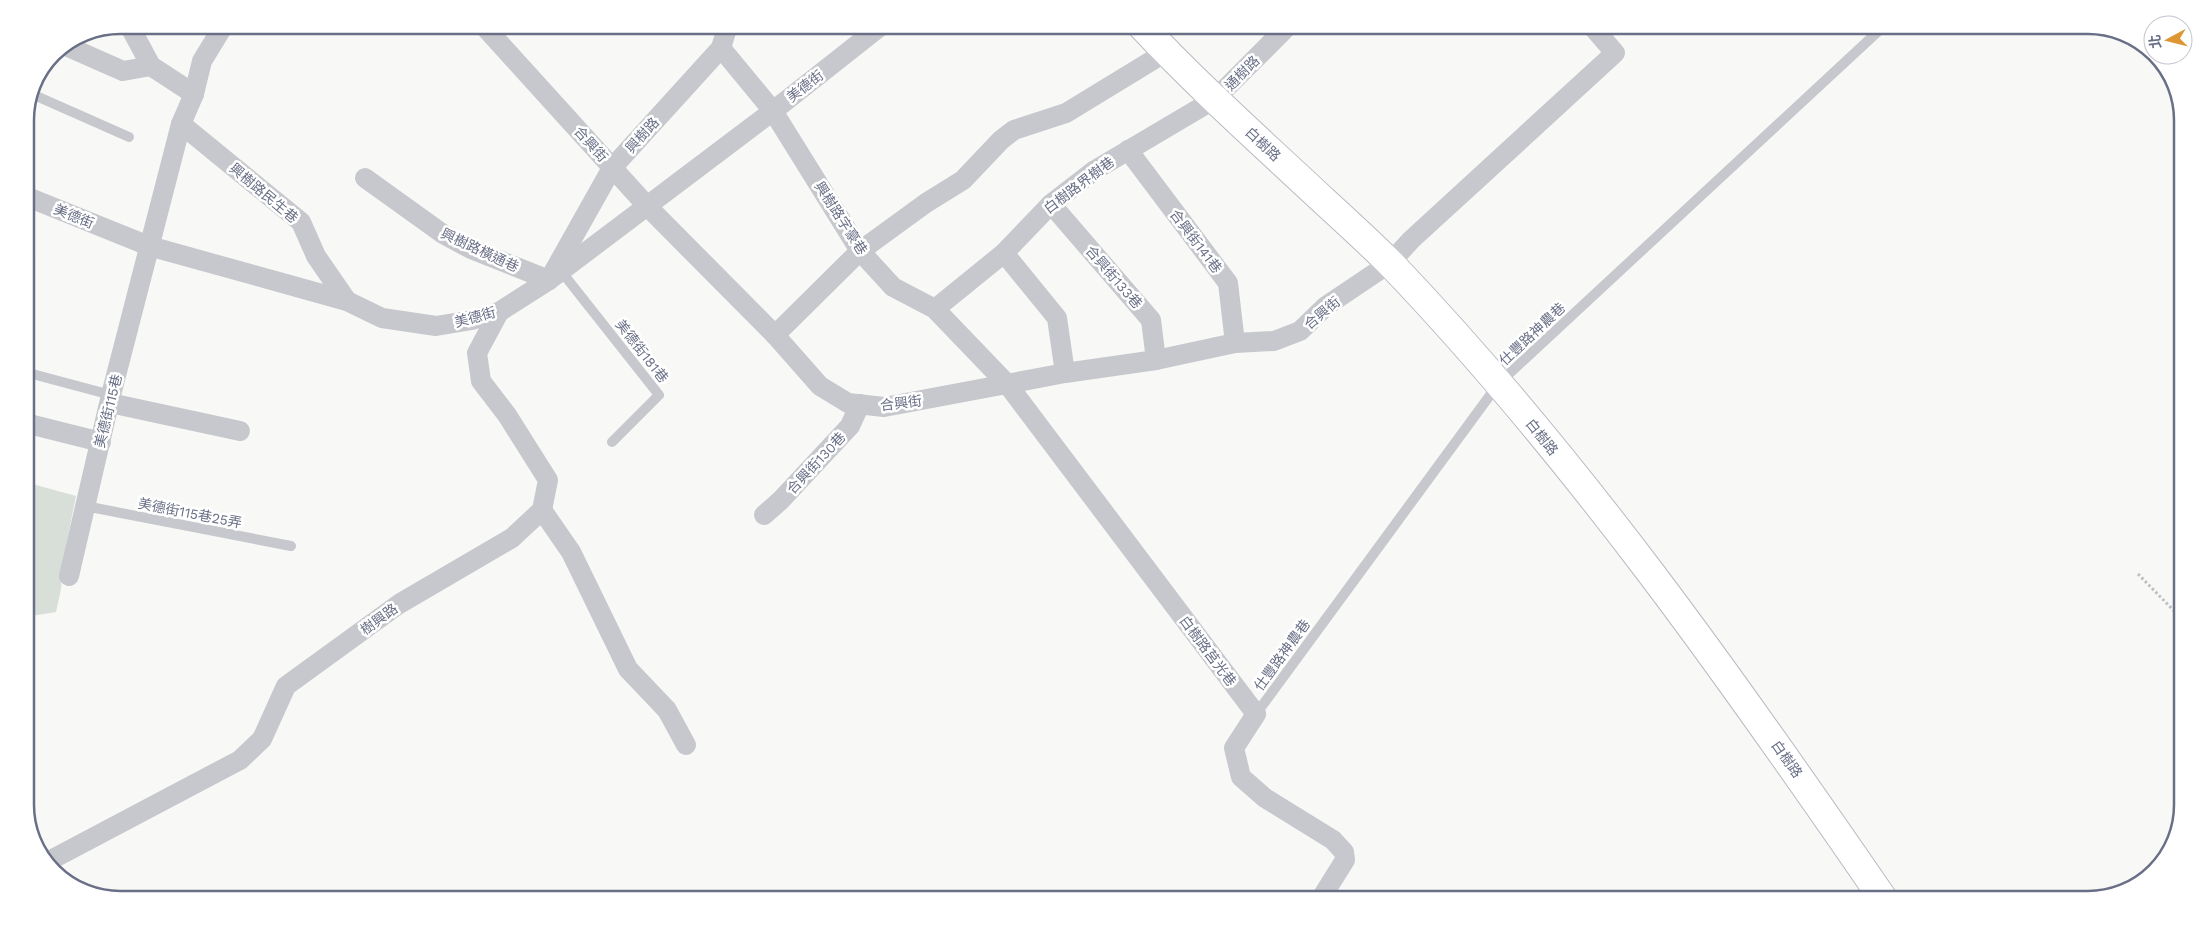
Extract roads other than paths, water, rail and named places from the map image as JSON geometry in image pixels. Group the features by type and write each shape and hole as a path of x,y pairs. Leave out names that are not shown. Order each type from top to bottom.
{"street":[{"path":"134,34 151,66 194,94"},
{"name":"美德街115巷","path":"69,576 84,506 181,124 194,94 202,61 218,34"},
{"name":"合興街","path":"491,34 648,207 775,335 820,386 848,403 884,407 1065,373 1156,360 1235,343 1274,341 1300,331 1326,306 1390,263 1412,240 1615,53 1599,34"},
{"name":"興樹路","path":"556,276 612,168 721,48 725,34"},
{"name":"美德街","path":"34,200 149,246 347,301 382,318 436,326 472,320 499,312 556,276 773,111 871,34"},
{"name":"白樹路","path":"1149,34 1390,263 1499,383 1608,517 1785,756 1878,891"},
{"name":"通樹路","path":"1215,99 1280,34"},
{"name":"興樹路字豪巷","path":"721,48 773,111 860,251 893,287 935,309 1008,385"},
{"path":"72,49 124,71 151,66"},
{"path":"775,335 860,251 926,203 963,180 1001,140 1014,130 1066,113 1166,52"},
{"name":"白樹路界樹巷","path":"935,309 1004,253 1051,204 1095,170 1215,99"},
{"name":"興樹路民生巷","path":"181,124 301,222 316,256 347,301"},
{"name":"合興街141巷","path":"1128,150 1228,283 1235,343"},
{"name":"興樹路橫通巷","path":"365,178 443,234 472,248 556,276"},
{"name":"合興街133巷","path":"1051,204 1151,320 1156,360"},
{"path":"1004,253 1058,318 1065,373"},
{"path":"499,312 477,353 481,381 507,415 548,480 542,510 571,552 628,669 667,710 686,745"},
{"name":"白樹路莒光巷","path":"1008,385 1256,714"},
{"path":"111,399 240,431"},
{"name":"合興街130巷","path":"764,515 781,500 850,426 860,404"},
{"path":"34,425 101,442"},
{"name":"樹興路","path":"52,859 240,760 262,739 286,686 399,604 512,538 542,510"},
{"path":"1256,714 1234,748 1241,777 1265,798 1333,840 1344,852 1345,860 1326,891"}],"lane":[{"name":"仕豐路神農巷","path":"1256,714 1499,383 1875,34"},
{"path":"37,96 129,137"},
{"name":"美德街181巷","path":"556,276 659,395 612,442"},
{"path":"34,375 111,399"},
{"name":"美德街115巷25弄","path":"84,506 291,546"}]}
